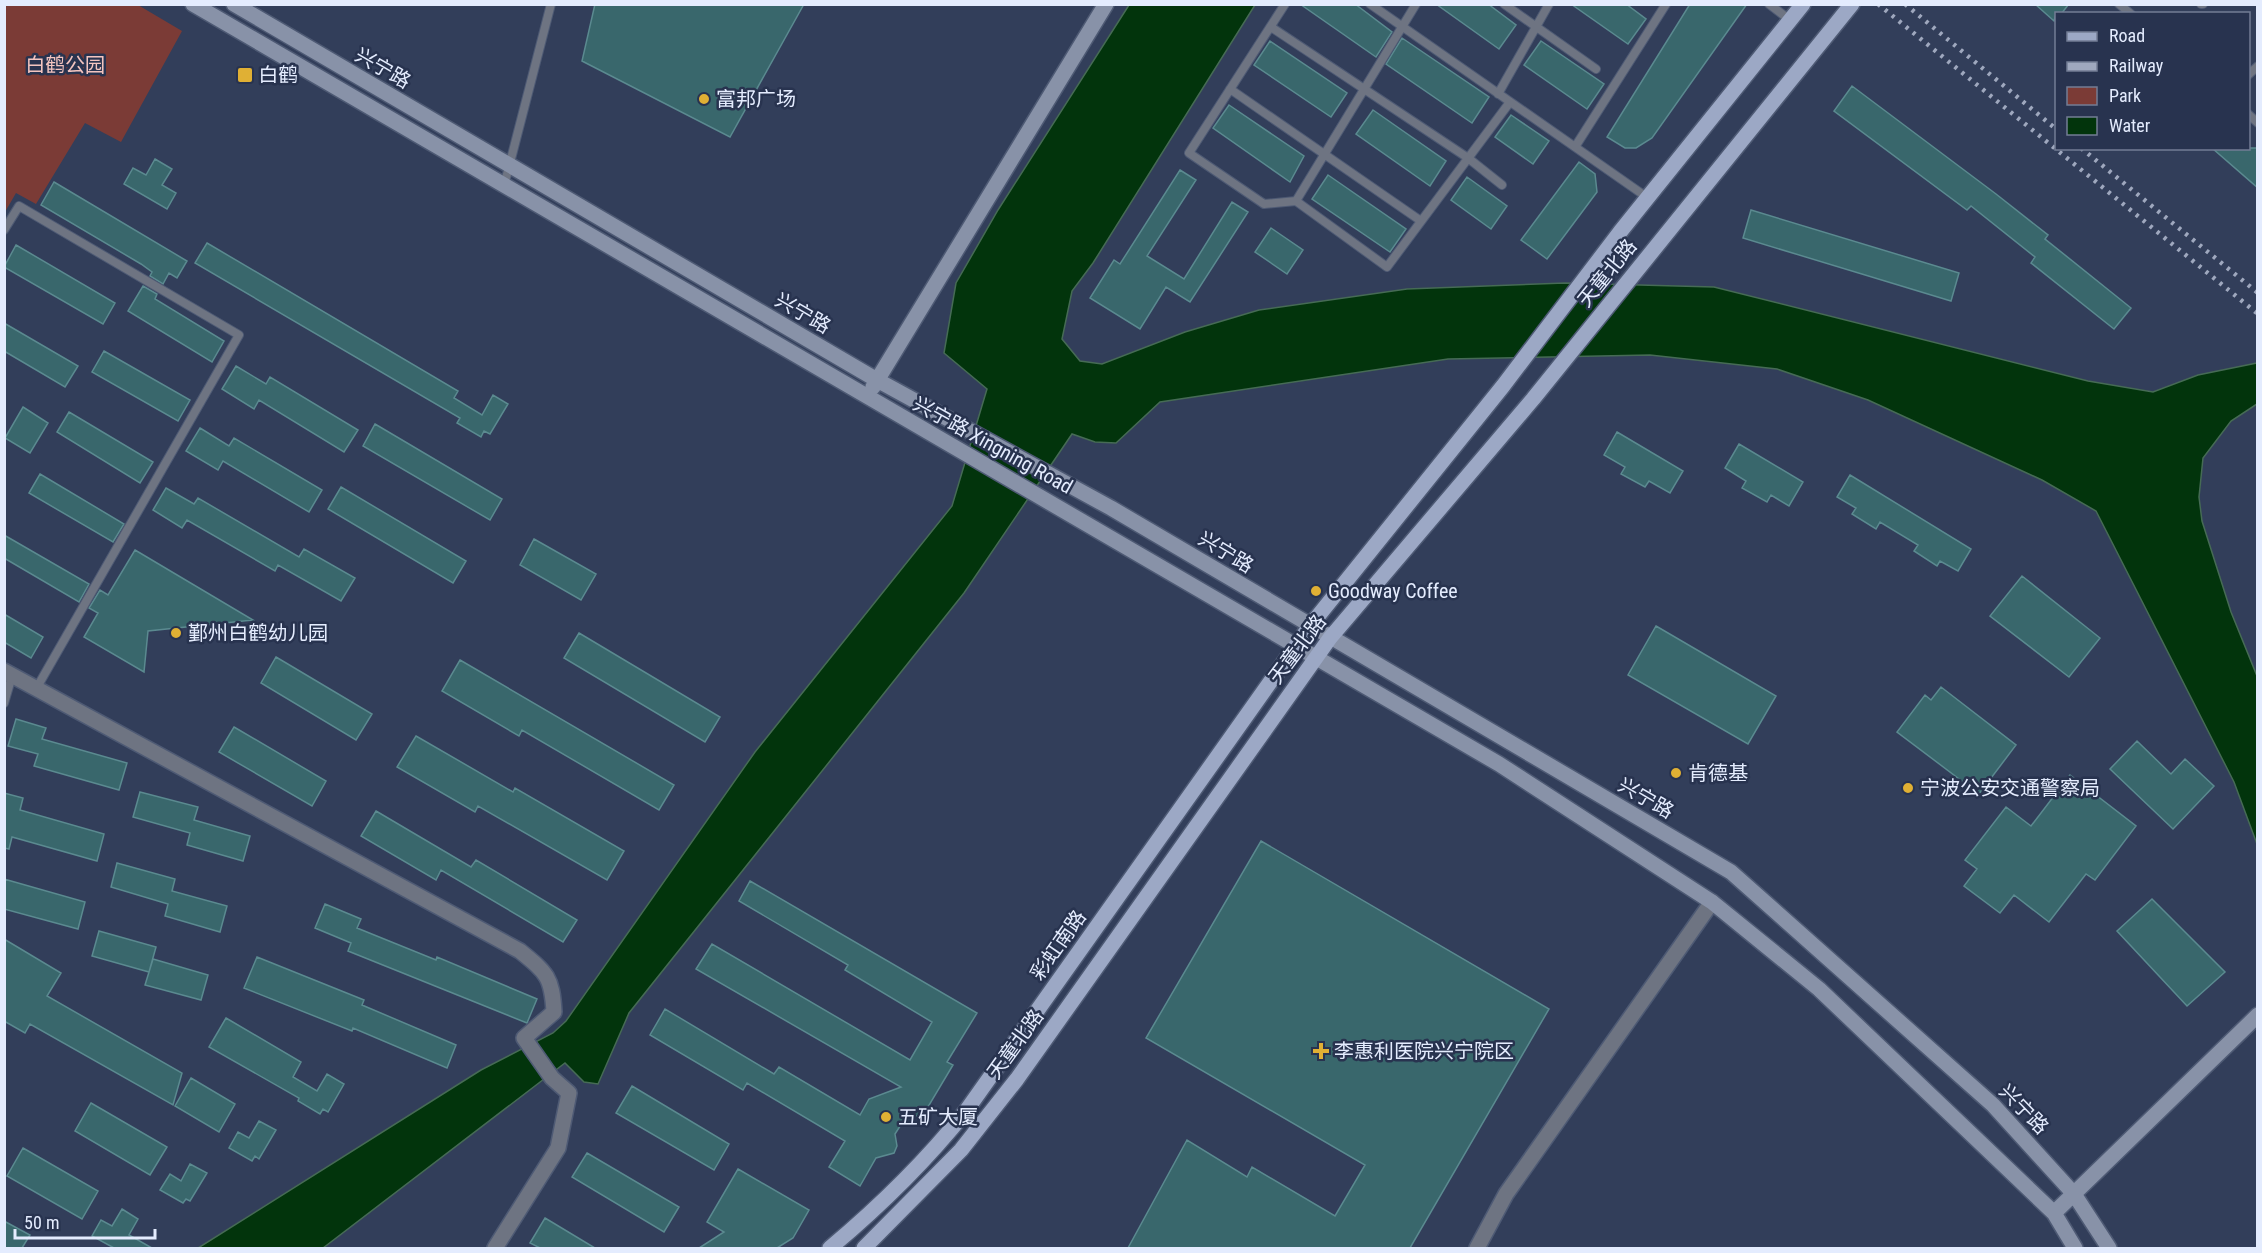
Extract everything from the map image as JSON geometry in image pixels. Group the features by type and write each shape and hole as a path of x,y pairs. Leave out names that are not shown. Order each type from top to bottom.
{"main road":[{"name":"兴宁路","path":"193,4 867,398"},
{"name":"兴宁路","path":"234,4 877,380 1111,508 1731,872 1783,921 1993,1105 2074,1194 2109,1248"},
{"path":"867,398 1106,4"},
{"name":"天童北路","path":"1296,645 1503,386 1620,232 1803,4"},
{"name":"天童北路","path":"864,1248 961,1149 1017,1079 1330,638 1552,376 1852,4"},
{"name":"兴宁路 Xingning Road","path":"867,398 1100,529 1296,645"},
{"path":"1296,645 1499,764 1712,902 1819,989 2054,1213 2075,1248"},
{"name":"彩虹南路","path":"830,1248 863,1221 944,1140 1296,645"},
{"path":"2054,1213 2258,1015"}],"street":[{"path":"8,674 520,951 542,969 553,986 554,1012 524,1038 552,1078 569,1093 558,1148 495,1248"},
{"path":"1477,1248 1506,1194 1712,902"}],"lane":[{"path":"504,186 551,4"},
{"path":"1285,4 1189,153 1264,204 1296,201 1387,267 1510,102"},
{"path":"1370,4 1648,198"},
{"path":"1296,201 1416,4"},
{"path":"1504,4 1596,69"},
{"path":"1498,94 1534,26 1549,4"},
{"path":"1575,147 1666,4"},
{"path":"1769,4 1790,20"},
{"path":"1271,27 1468,158 1502,185"},
{"path":"1230,89 1326,153 1421,221"},
{"path":"4,231 19,206 239,335 36,689"},
{"path":"4,703 8,674"}],"green space":[{"name":"白鹤公园","path":"5,4 138,5 182,31 121,142 85,123 36,204 16,193 5,212"}],"water":[{"path":"1129,5 1255,5 1093,263 1072,291 1062,339 1080,361 1102,364 1185,332 1259,310 1407,289 1565,283 1714,287 2088,381 2153,392 2198,375 2257,363 2257,404 2231,421 2203,458 2199,497 2202,521 2231,612 2257,676 2257,844 2234,782 2096,511 2042,480 1868,400 1777,369 1650,355 1448,359 1160,402 1116,443 1095,442 1072,434 964,593 629,1013 598,1084 584,1082 565,1063 323,1248 198,1248 481,1070 553,1033 566,1021 755,752 952,506 987,389 944,353 956,283 998,210"}],"building":[{"name":"富邦广场","path":"595,4 804,4 730,137 582,61"},
{"path":"1300,4 1355,4 1392,32 1376,57"},
{"path":"1436,4 1488,4 1516,25 1499,49"},
{"path":"1571,4 1626,4 1646,19 1628,44"},
{"path":"1690,4 1747,4 1652,138 1636,148 1625,148 1607,137"},
{"path":"2035,4 2069,4 2063,12 2055,12 2054,21"},
{"path":"1402,38 1489,97 1472,123 1386,64"},
{"path":"1270,41 1347,93 1331,117 1254,65"},
{"path":"1541,41 1604,84 1587,109 1524,65"},
{"path":"1852,86 2048,235 2045,239 2131,308 2114,329 2031,263 2035,257 1971,206 1967,210 1834,111"},
{"path":"1229,105 1304,156 1290,182 1213,128"},
{"path":"1373,110 1446,161 1430,186 1356,134"},
{"path":"1511,115 1549,141 1533,164 1495,137"},
{"path":"2258,148 2258,188 2214,150"},
{"path":"155,159 172,169 162,185 176,193 167,209 124,184 133,168 146,175"},
{"path":"1579,162 1595,174 1597,192 1547,259 1521,240"},
{"path":"1180,170 1196,180 1147,256 1184,279 1232,202 1248,212 1190,302 1166,287 1140,329 1090,298 1114,260 1120,264"},
{"path":"1328,175 1406,229 1390,252 1312,199"},
{"path":"1467,177 1507,206 1491,229 1451,200"},
{"path":"54,182 187,261 177,278 169,273 163,284 150,276 152,272 141,264 41,205"},
{"path":"1751,210 1959,273 1951,301 1743,238"},
{"path":"1271,228 1303,250 1287,274 1255,252"},
{"path":"207,243 458,391 454,398 482,415 493,395 508,404 490,434 484,431 481,437 457,423 460,418 195,263"},
{"path":"16,245 115,303 103,324 4,267"},
{"path":"143,286 157,294 155,299 224,341 212,362 128,311"},
{"path":"4,323 78,366 65,387 4,351"},
{"path":"104,351 190,400 178,421 92,372"},
{"path":"236,366 266,384 270,377 358,430 344,452 259,400 254,409 222,389"},
{"path":"23,407 48,423 30,453 5,438"},
{"path":"69,412 153,462 140,483 57,432"},
{"path":"375,424 502,499 490,520 363,446"},
{"path":"200,428 229,446 234,438 322,490 309,512 223,461 218,470 186,451"},
{"path":"1617,432 1683,471 1670,493 1649,481 1645,487 1621,474 1625,467 1604,455"},
{"path":"1739,444 1803,482 1789,506 1771,495 1767,502 1742,488 1746,481 1725,468"},
{"path":"40,474 124,524 113,542 29,493"},
{"path":"1850,475 1971,549 1958,571 1940,561 1937,566 1914,551 1918,545 1880,522 1876,529 1852,514 1856,508 1837,497"},
{"path":"341,487 466,561 453,583 328,509"},
{"path":"166,488 194,504 198,498 299,557 304,549 355,578 341,601 278,565 275,571 187,520 182,528 153,510"},
{"path":"4,535 89,584 79,602 4,558"},
{"path":"534,539 596,574 581,600 520,565"},
{"path":"135,550 253,620 148,631 144,672 84,637 98,613 89,608 100,590 108,595"},
{"path":"2022,576 2100,638 2069,677 1990,616"},
{"path":"4,614 43,637 31,658 4,642"},
{"path":"1656,626 1776,696 1748,744 1628,675"},
{"path":"579,633 720,717 705,742 564,658"},
{"path":"276,657 372,714 356,740 261,683"},
{"path":"460,660 674,785 659,810 522,730 519,736 442,691"},
{"path":"1941,687 2016,745 1979,794 1897,732 1925,695 1931,700"},
{"path":"16,719 46,728 42,739 127,763 119,790 34,766 38,754 8,746"},
{"path":"234,727 326,781 312,806 219,752"},
{"path":"416,736 513,792 515,788 624,851 607,880 478,806 475,812 397,767"},
{"path":"2137,741 2171,774 2185,759 2214,786 2173,829 2110,769"},
{"path":"2070,775 2136,826 2095,880 2086,874 2049,922 2014,895 2000,913 1964,886 1977,869 1965,860 2006,807 2031,826"},
{"path":"140,792 198,807 194,820 250,836 243,861 187,845 190,833 133,817"},
{"path":"4,793 23,798 20,810 104,834 97,861 12,837 9,849 4,848"},
{"path":"376,811 471,867 476,860 577,920 563,942 441,870 436,880 361,836"},
{"path":"1261,841 1549,1009 1410,1248 1128,1248 1187,1140 1247,1177 1252,1167 1335,1216 1365,1165 1146,1038"},
{"path":"117,863 175,879 172,891 227,906 220,932 165,916 168,904 111,887"},
{"path":"4,879 85,902 78,929 4,909"},
{"path":"750,881 977,1013 947,1062 953,1065 925,1112 902,1123 895,1134 897,1146 894,1153 876,1158 860,1186 829,1167 845,1141 747,1083 743,1090 650,1035 665,1009 774,1074 779,1067 860,1115 869,1099 901,1087 696,969 712,944 910,1060 932,1022 845,970 848,965 739,901"},
{"path":"2152,899 2225,972 2187,1006 2117,931"},
{"path":"325,904 361,919 357,928 436,960 437,957 537,999 527,1023 348,951 351,943 315,928"},
{"path":"99,931 156,947 149,972 92,956"},
{"path":"4,939 61,973 47,996 182,1073 173,1105 30,1024 25,1033 4,1021"},
{"path":"257,957 364,1000 362,1005 456,1045 447,1068 353,1028 352,1031 244,988"},
{"path":"153,959 208,975 201,1000 145,985"},
{"path":"226,1018 301,1062 293,1077 317,1091 327,1074 344,1084 328,1112 323,1109 320,1114 298,1101 299,1098 209,1047"},
{"path":"191,1078 235,1104 219,1132 175,1106"},
{"path":"632,1086 729,1144 714,1170 616,1113"},
{"path":"91,1103 167,1147 150,1175 75,1131"},
{"path":"259,1121 276,1130 259,1159 255,1156 252,1161 229,1148 238,1132 249,1138"},
{"path":"23,1148 98,1191 82,1219 7,1176"},
{"path":"587,1153 679,1207 664,1232 572,1177"},
{"path":"190,1164 207,1173 190,1201 186,1199 183,1203 160,1190 170,1174 181,1181"},
{"path":"738,1169 809,1210 793,1238 777,1248 699,1248 724,1232 707,1222"},
{"path":"122,1209 138,1219 129,1235 152,1248 114,1248 92,1236 101,1220 112,1226"},
{"path":"545,1218 595,1248 540,1248 530,1243"},
{"path":"4,1221 30,1235 22,1248 4,1248"}],"railway":[{"path":"1878,4 2055,148"},
{"path":"1905,4 2055,128"},
{"path":"2057,150 2258,314"},
{"path":"2083,150 2258,293"}],"place":[{"name":"白鹤","path":"245,75"},
{"name":"富邦广场","path":"704,99"},
{"name":"Goodway Coffee","path":"1316,591"},
{"name":"鄞州白鹤幼儿园","path":"176,633"},
{"name":"肯德基","path":"1676,773"},
{"name":"宁波公安交通警察局","path":"1908,788"},
{"name":"李惠利医院兴宁院区","path":"1321,1051"},
{"name":"五矿大厦","path":"886,1117"}]}
